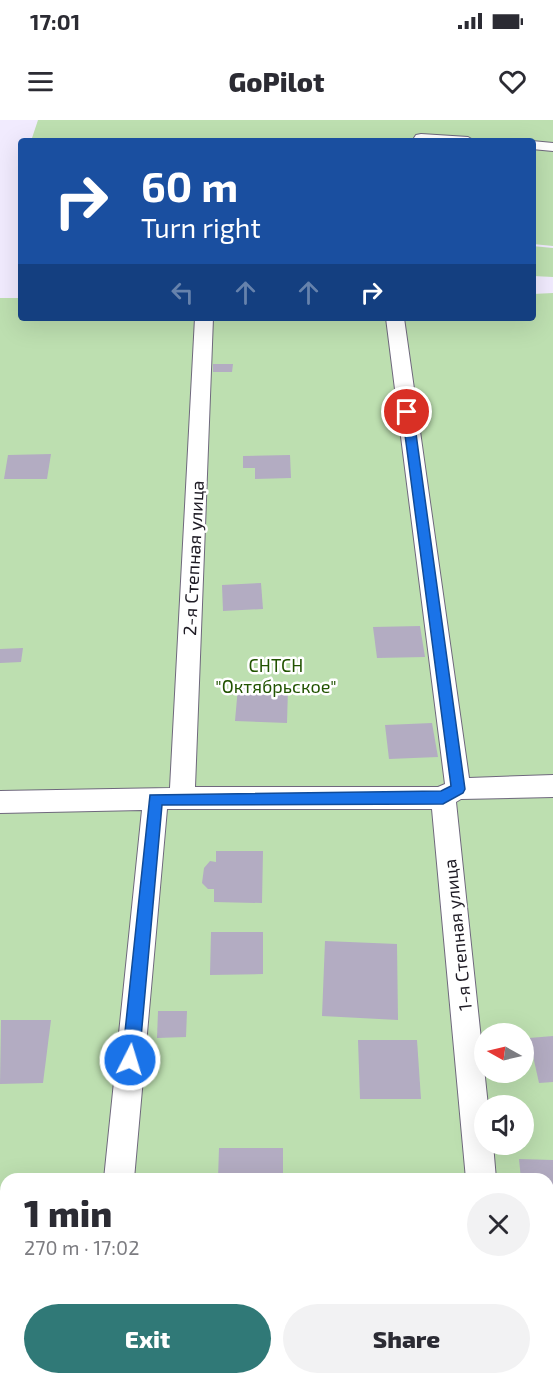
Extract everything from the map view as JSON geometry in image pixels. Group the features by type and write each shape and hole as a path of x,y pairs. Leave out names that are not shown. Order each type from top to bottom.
{"street":[{"path":"536,145 553,147"},
{"name":"2-я Степная улица","path":"120,1173 169,799 204,321"},
{"name":"1-я Степная улица","path":"395,321 451,793 481,1173"},
{"path":"0,802 451,793 553,786"}],"green space":[{"path":"38,120 553,120 553,246 536,244 536,138 32,138"},
{"path":"536,246 553,248 553,277 536,276"},
{"name":"СНТСН \"Октябрьское\"","path":"553,293 553,1173 0,1173 0,298 18,298 18,321 536,321 536,294"}],"building":[{"path":"213,364 233,364 232,372 213,372"},
{"path":"51,454 47,479 4,479 8,455"},
{"path":"290,455 291,478 255,479 255,468 243,468 243,456"},
{"path":"261,583 263,609 223,611 222,585"},
{"path":"420,626 425,657 377,658 373,627"},
{"path":"23,648 21,662 0,663 0,649"},
{"path":"238,687 288,688 287,723 235,721"},
{"path":"432,723 438,757 389,759 385,725"},
{"path":"216,851 263,851 262,903 214,902 214,889 208,889 202,883 204,868 210,861 216,862"},
{"path":"211,932 263,932 263,974 210,975"},
{"path":"325,941 397,944 398,1020 322,1016"},
{"path":"158,1011 187,1011 186,1037 157,1038"},
{"path":"1,1020 51,1020 43,1083 0,1084"},
{"path":"553,1036 553,1082 539,1083 534,1060 534,1038"},
{"path":"358,1040 417,1040 421,1099 360,1099"},
{"path":"219,1148 283,1148 283,1173 218,1173"},
{"path":"519,1159 553,1160 553,1173 520,1173"}],"route":[{"path":"130,1060 155,799 443,798 458,789 407,412"}]}
